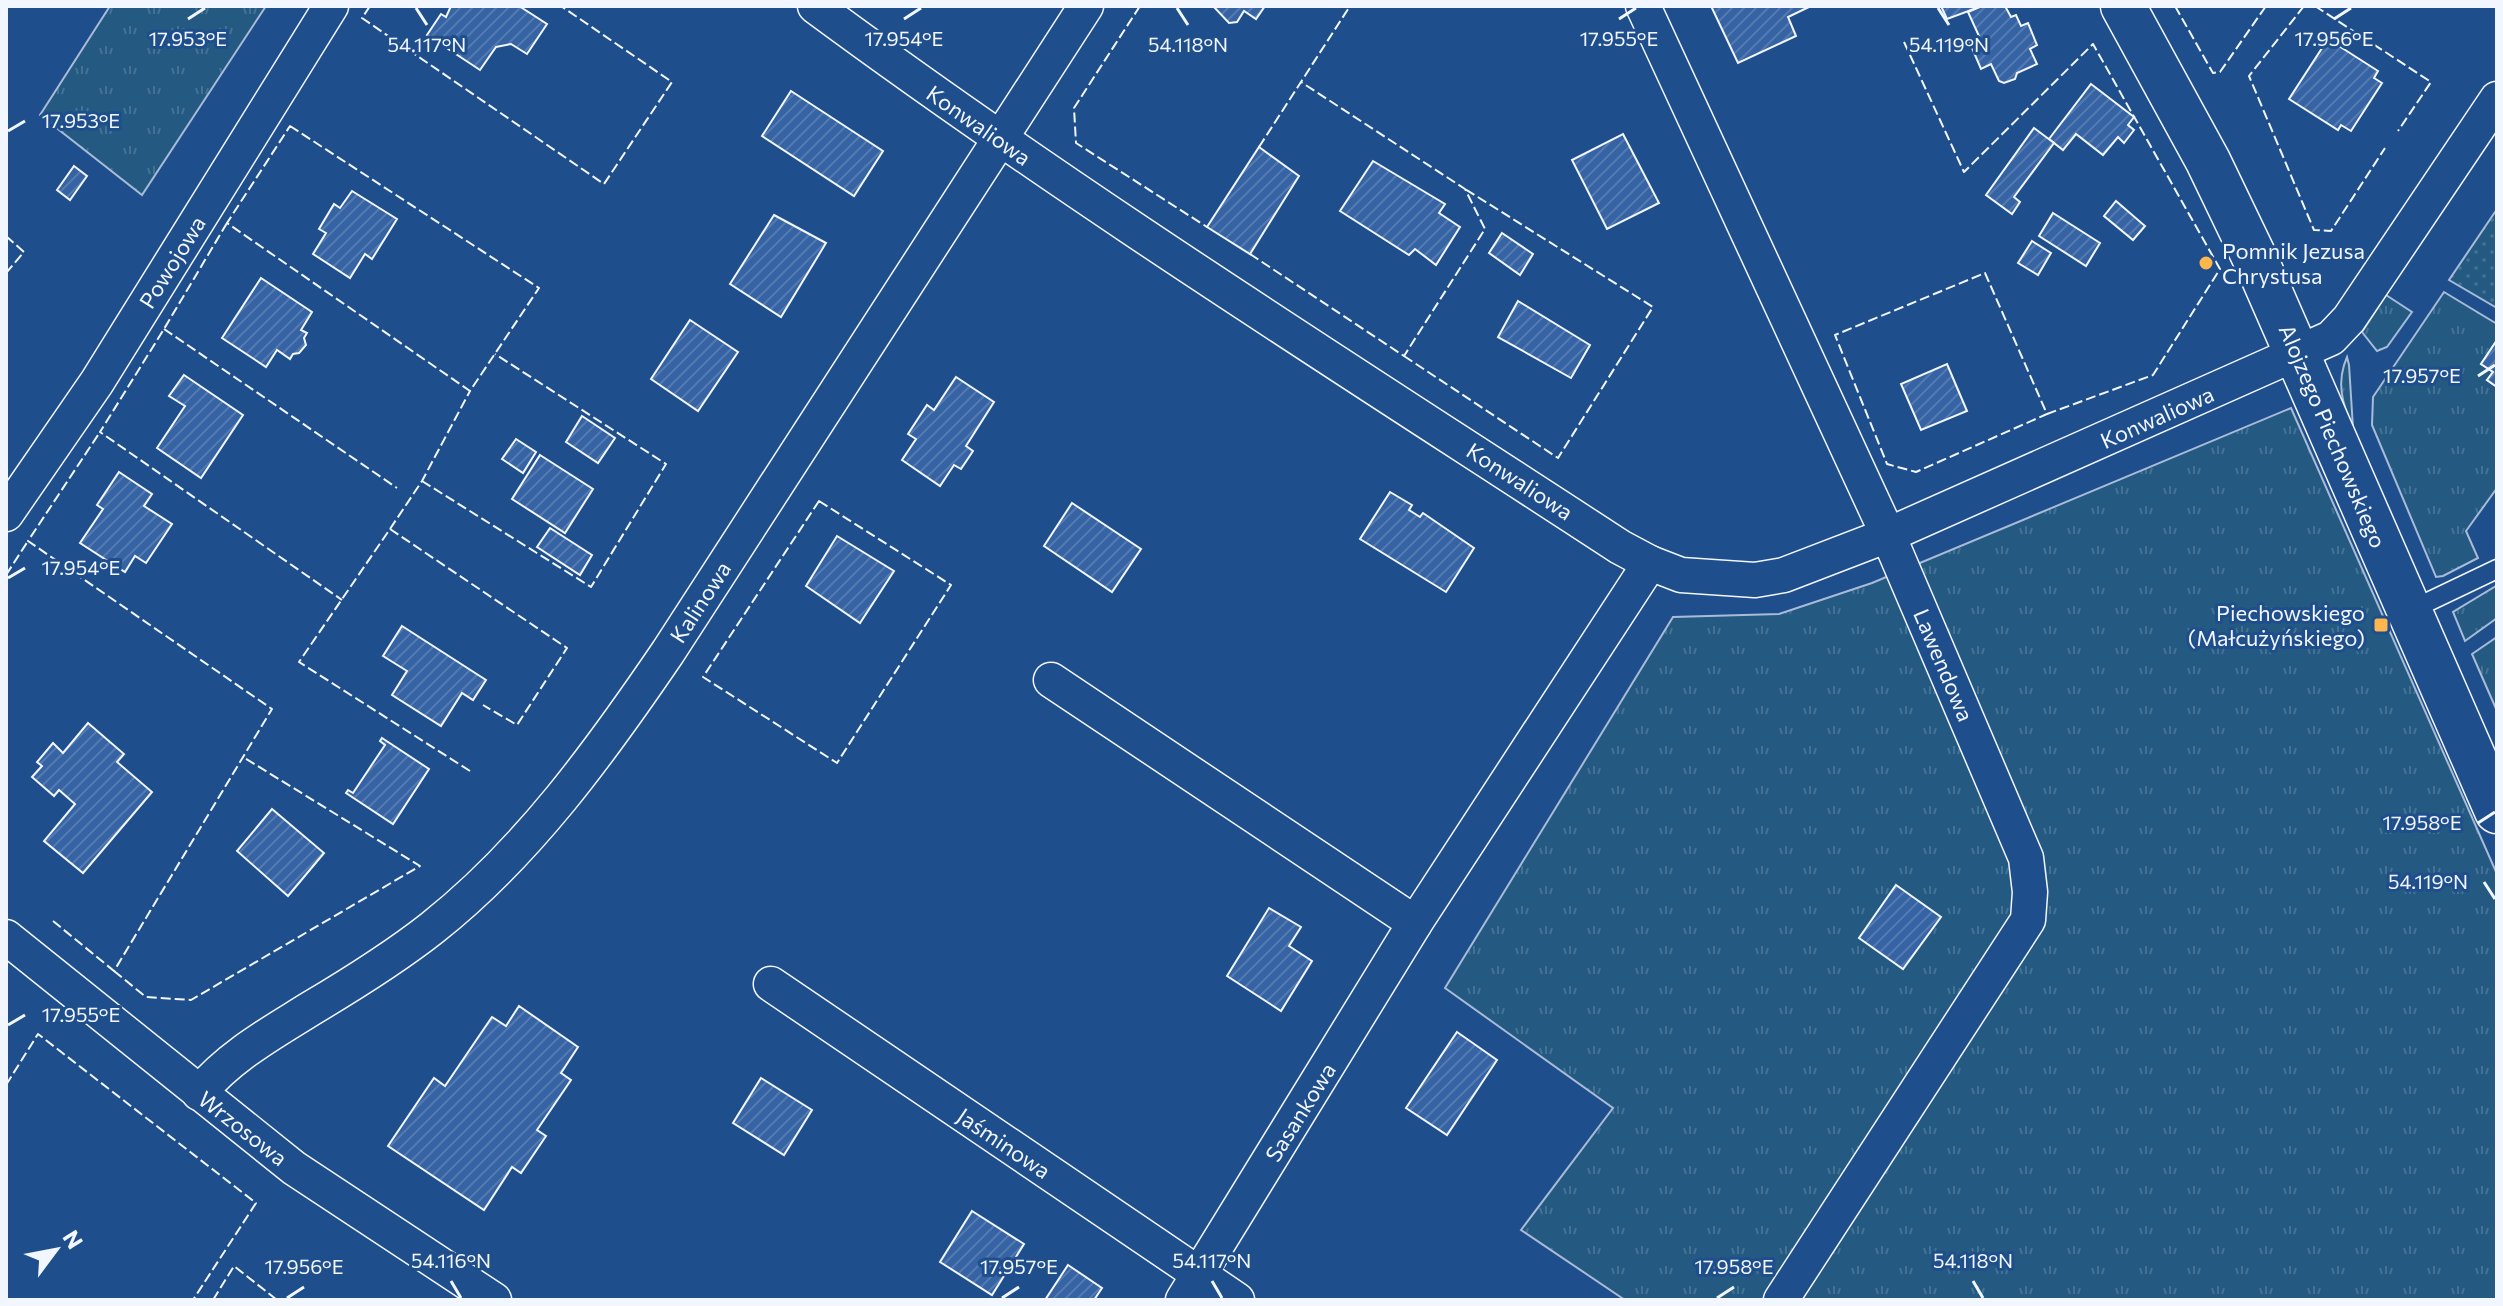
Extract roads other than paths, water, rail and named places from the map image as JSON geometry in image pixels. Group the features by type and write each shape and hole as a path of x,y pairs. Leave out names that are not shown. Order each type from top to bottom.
{"street":[{"name":"Powojowa","path":"6,514 97,382 331,6"},
{"name":"Konwaliowa","path":"815,6 999,140 1568,513 1650,563 1681,575 1755,580 1784,575 1888,535 2331,338 2349,319 2497,99"},
{"name":"Kalinowa","path":"199,1093 235,1058 261,1039 381,965 432,929 488,881 538,826 619,724 668,652 1086,6"},
{"name":"Lawendowa","path":"1643,6 1888,535 2026,858 2030,892 2028,920 1781,1300"},
{"name":"Alojzego Piechowskiego","path":"2123,6 2208,161 2298,354 2497,811"},
{"name":"Sasankowa","path":"1191,1288 1415,923 1650,563"},
{"path":"1051,680 1415,923"},
{"name":"Wrzosowa","path":"6,937 294,1168 494,1300"},
{"name":"Jaśminowa","path":"771,984 1191,1288 1237,1300"}],"lane":[{"path":"2408,611 2497,569"}],"place":[{"name":"Pomnik Jezusa Chrystusa","path":"2206,263"},
{"name":"Piechowskiego (Małcużyńskiego)","path":"2381,625"}]}
